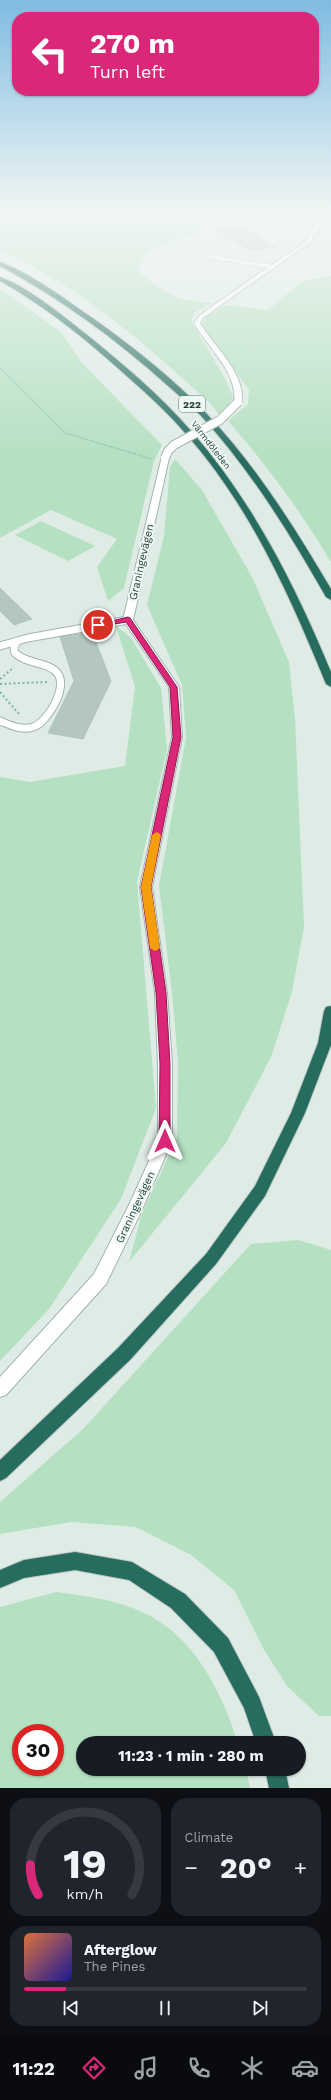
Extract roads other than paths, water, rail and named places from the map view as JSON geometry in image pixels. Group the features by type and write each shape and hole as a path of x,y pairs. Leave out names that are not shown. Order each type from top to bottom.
{"highway":[{"name":"Värmdöleden","path":"25,294 100,349 163,404 208,456 244,508 279,567 312,635 331,684"},
{"name":"Värmdöleden","path":"53,294 95,321 141,357 209,420 269,496 298,540 331,597"},
{"path":"0,1472 124,1354 211,1259 260,1191 298,1114 325,1043 331,1012"},
{"path":"0,1579 24,1569 74,1561 132,1572 178,1601 221,1645 252,1704 263,1736"},
{"path":"276,1776 279,1788"}],"street":[{"name":"Graningevägen","path":"0,1389 100,1279 135,1209 165,1141 165,1064 161,993 146,887 177,737 174,687 128,620 168,451 174,445 220,420 238,402 240,396 235,380 200,330 198,323 201,317 233,294"}],"lane":[{"path":"0,646 17,641 128,620"},
{"path":"0,721 19,728 31,728 42,722 62,689 62,682 53,668 28,662 14,652 14,646 17,641"}]}
